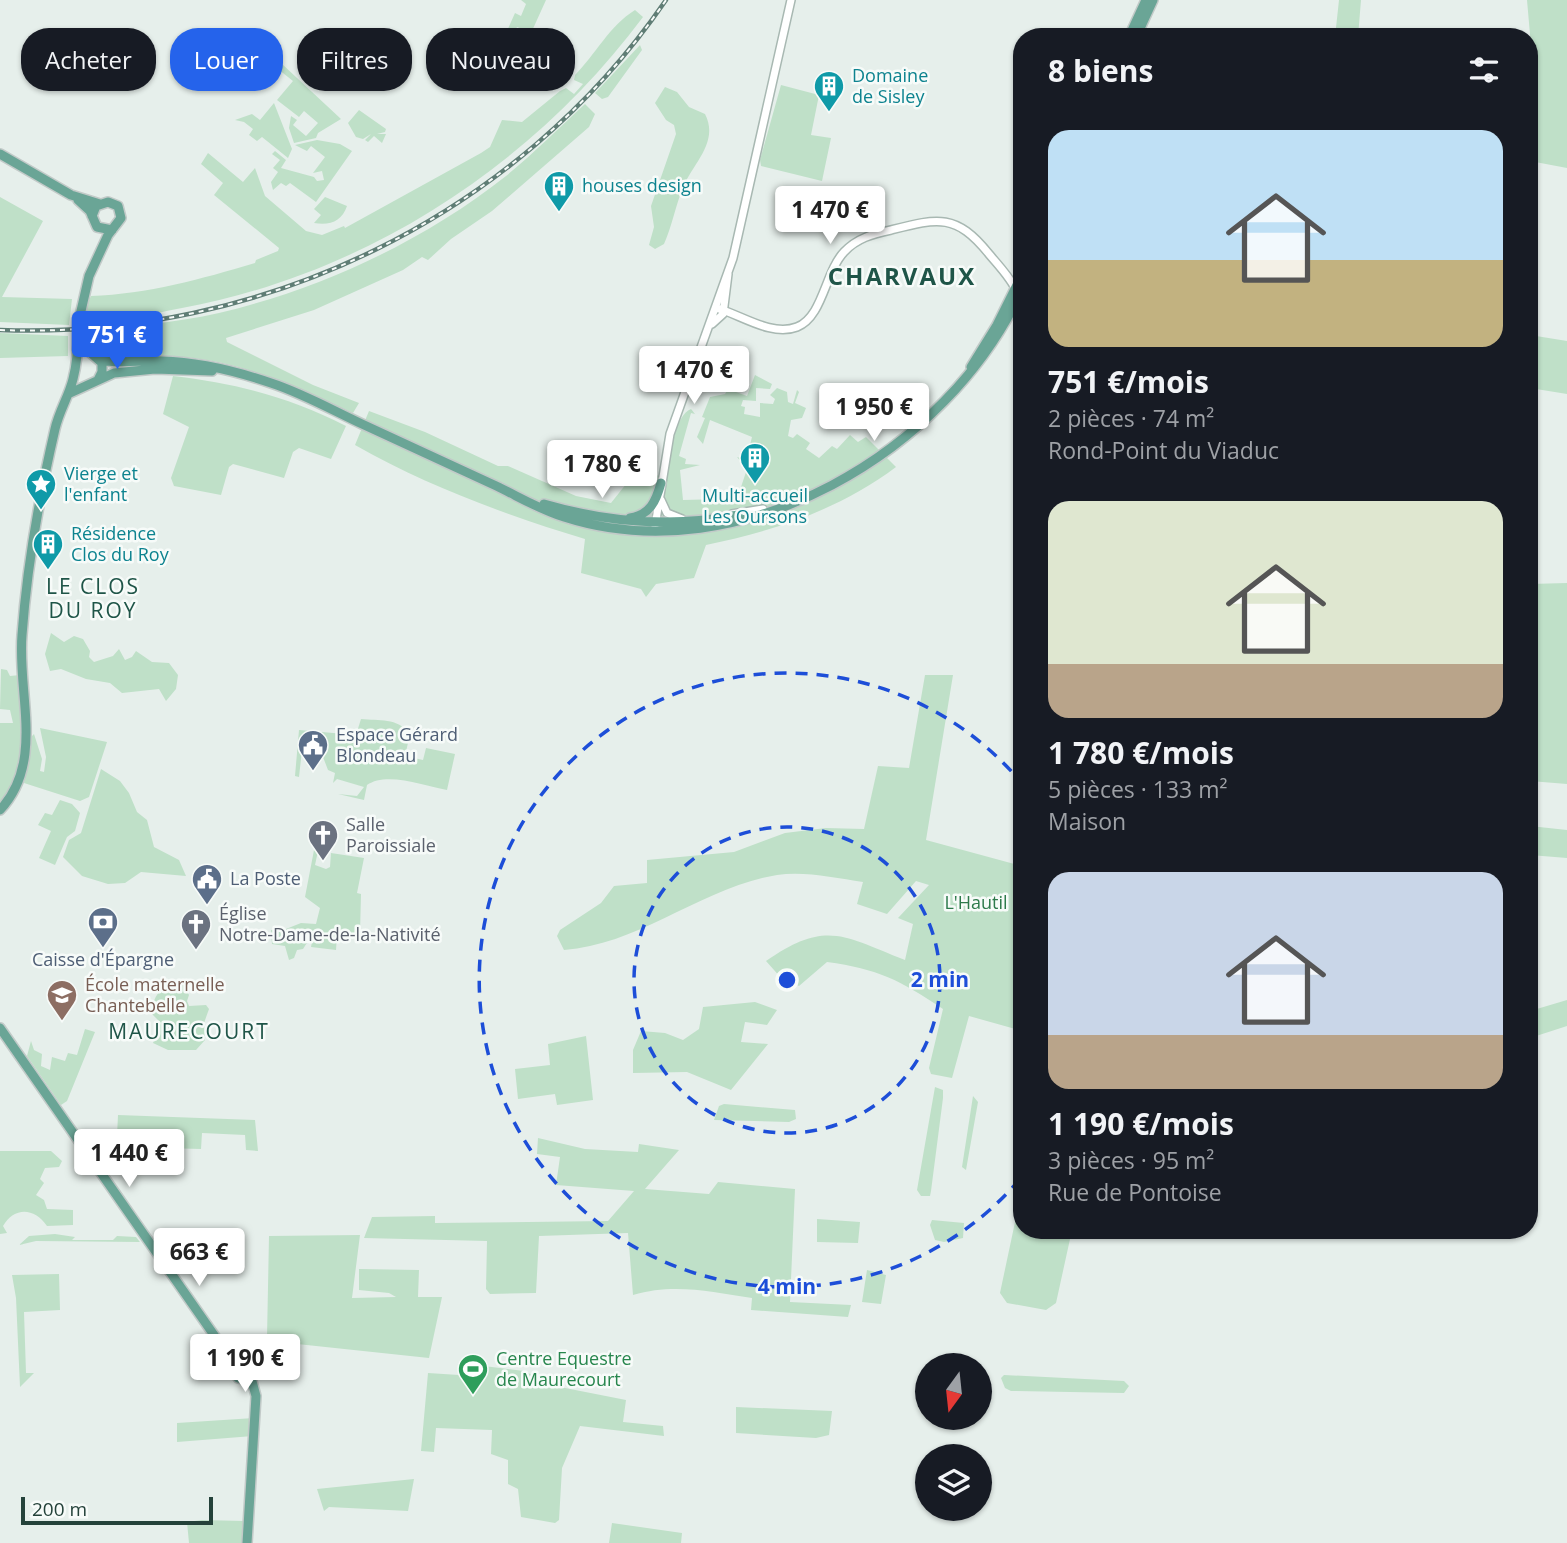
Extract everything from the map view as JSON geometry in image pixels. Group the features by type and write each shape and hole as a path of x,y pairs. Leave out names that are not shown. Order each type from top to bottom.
{"main road":[{"path":"1133,28 1146,0"},
{"path":"1140,28 1153,0"},
{"path":"0,154 71,195 100,204 112,203 120,210 120,222 97,258 85,288 78,324"},
{"path":"71,195 92,216 99,229 97,258"},
{"path":"92,216 100,204"},
{"path":"99,229 113,230"},
{"path":"947,399 1013,300"},
{"path":"78,359 85,355 188,363 255,378 310,399 552,512 594,524 646,530 708,526 758,515 851,475 885,453 967,379 995,342 1013,304"},
{"path":"0,810 20,778 25,721 21,649 31,547 52,443 78,359 78,332 85,348 97,358 103,372 98,380"},
{"path":"66,395 84,383 114,373 155,369 211,371 255,378"},
{"path":"74,373 84,383"},
{"path":"540,503 633,518 652,506 662,483"},
{"path":"505,490 540,503 597,517 656,523 708,520 807,496"},
{"path":"0,1028 238,1366"},
{"path":"238,1366 248,1365 246,1377 256,1395 247,1543"},
{"path":"238,1366 236,1377 246,1377"}],"street":[{"path":"594,524 652,527 656,523 673,421 711,326 721,311 791,0"},
{"path":"721,311 778,329 797,327 812,314 833,266 853,243 868,236 932,220 950,222 968,230 1013,284"},
{"path":"661,497 667,513 681,519 762,509"}],"green space":[{"path":"521,0 546,0 533,28 508,28 515,13 521,16 526,4"},
{"path":"1339,0 1361,0 1359,28 1336,28"},
{"path":"1527,0 1567,0 1567,168 1538,163 1538,28 1529,28"},
{"path":"635,10 643,17 599,71 550,121 497,166 440,206 379,240 316,269 250,292 147,315 87,322 86,307 91,296 154,289 194,280 255,263 256,260 278,251 279,248 214,195 223,183 201,164 208,153 243,182 255,168 265,196 306,231 322,235 344,226 345,228 490,147 502,120 522,122 560,91 574,94 583,84 575,80 575,75 610,32"},
{"path":"640,45 642,50 608,97 602,99 595,93"},
{"path":"283,65 297,78 297,91 311,91 341,119 318,133 316,138 294,143 289,128 291,116 297,120 293,125 306,136 318,123 304,111 299,117 277,100 293,81 283,73"},
{"path":"781,85 819,95 811,135 831,138 822,181 761,166 760,160"},
{"path":"665,87 677,92 689,107 705,114 709,135 707,144 682,190 664,244 655,249 649,245 654,227 651,206 676,134 674,125 666,120 655,103"},
{"path":"274,103 292,149 288,158 262,137 257,141 249,135 253,129 244,122 235,120 252,114 260,120"},
{"path":"585,104 595,114 589,127 492,211 451,239 428,260 422,257 403,270 314,310 226,338 227,342 313,385 359,403 353,413 270,377 226,364 181,357 118,358 96,352 89,346 87,332 219,313 295,291 370,260 406,242 474,200 506,176"},
{"path":"359,110 386,129 385,132 377,134 386,134 382,143 374,136 368,142 365,140 371,134 363,139 356,137 348,123"},
{"path":"317,140 340,144 352,151 316,202 290,183 286,186 281,183 273,190 271,182 278,172 273,168 280,160 272,154 275,151 286,160 281,168 314,177 317,181 324,180 322,171 313,173 325,157 311,146 307,151 295,145"},
{"path":"0,197 43,221 2,297 72,299 69,325 0,322"},
{"path":"325,197 347,206 335,221 314,223 321,215 314,209"},
{"path":"0,333 68,336 68,356 0,358"},
{"path":"1538,336 1567,341 1567,394 1538,389"},
{"path":"755,375 772,384 770,389 756,388 756,401 743,400 741,406 745,407 744,414 760,417 760,403 773,404 775,399 770,395 777,388 787,392 788,402 793,404 797,390 799,392 795,403 806,408 802,418 791,420 788,436 793,438 797,434 810,443 806,449 819,458 832,446 837,449 850,435 858,442 866,437 896,467 852,495 806,516 757,533 706,545 694,578 656,584 646,597 641,589 581,573 585,539 467,498 410,474 355,445 369,411 576,496 611,503 634,474 667,476 677,428 685,413 691,409 695,414 691,413 679,456 686,459 685,464 700,465 680,470 683,500 721,499 739,493 747,469 737,457 753,462 758,448 750,445 752,437 710,420 703,444 697,437 705,418 702,417 710,397 725,394 728,389 747,396"},
{"path":"173,376 218,383 283,399 346,426 331,459 299,448 293,452 284,478 233,464 229,467 221,495 174,486 171,478 189,427 163,414"},
{"path":"1567,583 1567,784 1538,782 1538,584"},
{"path":"51,633 64,642 74,636 83,639 90,651 89,657 94,662 113,656 119,649 125,660 132,657 136,651 152,662 169,663 178,675 176,689 166,701 159,689 122,693 110,683 86,679 61,669 50,671 45,654"},
{"path":"1,669 7,670 10,676 20,675 22,729 18,770 12,786 0,803 0,723 13,723 10,710 0,709"},
{"name":"L'Hautil","path":"925,675 953,675 926,840 1013,864 1013,1028 969,1016 952,1078 931,1074 929,1068 943,1009 914,990 875,972 827,962 799,986 782,979 766,961 804,940 820,936 850,939 905,960 913,924 898,918 929,885 916,881 887,914 857,904 863,882 809,874 777,875 723,891 619,938 564,950 557,936 560,930 601,903 614,886 647,883 647,860 734,852 785,833 826,828 864,829 878,766 909,768"},
{"path":"361,719 394,722 405,729 410,734 405,756 423,760 426,748 455,754 447,790 385,779 367,785 364,800 338,794 357,796 364,787 337,779 333,783 335,773 328,770 323,757 318,756 318,751 302,750 299,777 295,776 299,730 356,735"},
{"path":"40,728 107,742 89,797 80,801 24,783 30,738 34,734 42,759 40,771 44,772 46,757"},
{"path":"101,769 120,781 129,793 137,812 147,820 154,847 179,860 186,876 141,872 125,883 108,884 82,876 63,857 69,840 81,833"},
{"path":"60,800 72,804 80,813 75,831 67,837 55,865 39,858 51,831 38,825 45,813 52,815"},
{"path":"1538,827 1567,830 1567,858 1538,856"},
{"path":"314,850 318,851 315,865 326,869 330,867 331,853 364,858 357,893 361,894 360,933 337,934 336,950 311,947 314,932 303,949 297,950 294,958 289,960 285,946 272,944 271,930 281,931 301,923 316,924 320,908 305,897"},
{"path":"176,980 182,982 189,995 189,1006 206,1005 209,1009 204,1023 205,1040 196,1050 168,1050 153,1043 161,1023 151,1013 154,1002 162,988"},
{"path":"1567,1000 1567,1026 1538,1035 1538,1009"},
{"path":"755,1002 777,1010 767,1025 745,1022 741,1042 768,1044 731,1090 687,1072 633,1073 633,1050 641,1031 665,1033 683,1040 699,1029 703,1007"},
{"path":"85,1029 95,1032 67,1101 61,1105 27,1056 31,1041 34,1050 42,1054 41,1066 50,1070 52,1057 65,1061 68,1053 77,1055"},
{"path":"586,1036 593,1100 557,1105 555,1094 518,1099 515,1069 550,1065 548,1044"},
{"path":"935,1087 943,1090 943,1098 930,1196 921,1196 917,1190"},
{"path":"973,1096 978,1102 966,1170 962,1167"},
{"path":"724,1104 795,1110 796,1119 789,1122 714,1120 719,1106"},
{"path":"118,1115 255,1120 258,1151 246,1150 245,1135 202,1133 201,1149 126,1147 125,1158 116,1157"},
{"path":"538,1138 585,1149 638,1152 639,1144 679,1150 645,1189 709,1194 718,1182 795,1189 790,1302 851,1305 848,1317 751,1310 752,1298 692,1290 648,1291 633,1295 628,1233 539,1236 536,1293 490,1294 486,1289 487,1241 364,1238 372,1217 435,1216 435,1223 608,1221 634,1191 556,1185 560,1157 537,1154"},
{"path":"0,1151 51,1151 62,1161 59,1167 45,1168 40,1179 44,1183 36,1195 44,1200 47,1209 73,1210 73,1225 47,1226 36,1215 24,1212 13,1215 3,1226 7,1233 0,1234"},
{"path":"817,1219 860,1222 858,1243 817,1242"},
{"path":"932,1220 964,1223 963,1238 944,1242 935,1240 930,1225"},
{"path":"1013,1232 1013,1239 1070,1239 1056,1303 1046,1310 1007,1303 1000,1293"},
{"path":"55,1234 75,1237 72,1240 136,1237 140,1242 36,1241 19,1245 29,1236"},
{"path":"360,1235 352,1298 396,1297 389,1293 359,1290 359,1269 419,1270 418,1297 442,1297 429,1358 269,1341 267,1338 269,1236"},
{"path":"867,1270 886,1275 881,1304 862,1302"},
{"path":"59,1274 60,1310 24,1312 26,1373 34,1373 20,1387 16,1298 12,1275"},
{"path":"460,1363 524,1371 555,1386 626,1400 623,1422 663,1426 664,1436 580,1426 562,1468 559,1520 555,1523 521,1517 518,1489 508,1484 508,1460 491,1454 492,1430 436,1428 434,1452 421,1451 428,1373 459,1375"},
{"path":"1004,1375 1124,1381 1129,1386 1124,1393 1011,1391 1005,1388 1001,1378"},
{"path":"736,1407 832,1411 829,1435 816,1438 736,1433"},
{"path":"254,1418 253,1436 177,1442 177,1423"},
{"path":"414,1479 408,1511 329,1507 324,1511 317,1489"},
{"path":"244,1521 243,1543 189,1543 187,1522"},
{"path":"612,1523 682,1533 681,1543 609,1543"}],"railway":[{"path":"0,330 97,328 193,313 286,287 375,250 459,202 536,144 606,77 666,0"}],"place":[{"name":"Domaine de Sisley","path":"829,113"},
{"name":"houses design","path":"559,213"},
{"name":"Multi-accueil Les Oursons","path":"755,485"},
{"name":"Vierge et l'enfant","path":"41,511"},
{"name":"Résidence Clos du Roy","path":"48,571"},
{"name":"Espace Gérard Blondeau","path":"313,772"},
{"name":"Salle Paroissiale","path":"323,862"},
{"name":"La Poste","path":"207,906"},
{"name":"Caisse d'Épargne","path":"103,949"},
{"name":"Église Notre-Dame-de-la-Nativité","path":"196,951"},
{"name":"École maternelle Chantebelle","path":"62,1022"},
{"name":"Centre Equestre de Maurecourt","path":"473,1396"}],"district":[{"name":"CHARVAUX","path":"902,277"},
{"name":"LE CLOS DU ROY","path":"93,599"},
{"name":"MAURECOURT","path":"189,1032"}]}
